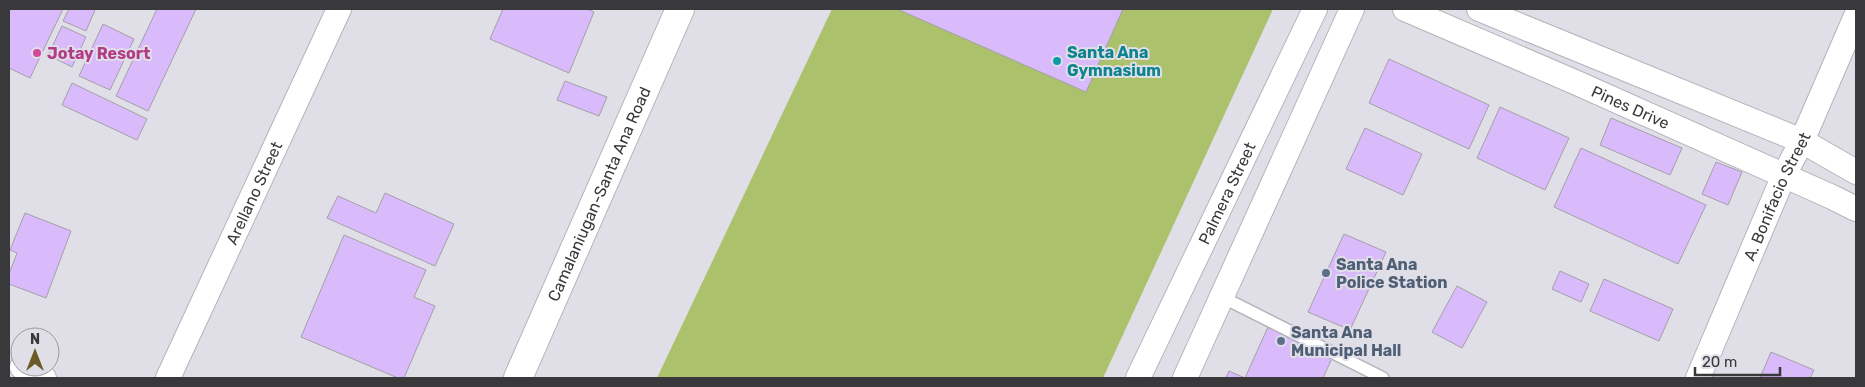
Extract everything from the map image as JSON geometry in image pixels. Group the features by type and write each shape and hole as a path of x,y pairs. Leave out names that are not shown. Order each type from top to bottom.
{"main road":[{"name":"Camalaniugan-Santa Ana Road","path":"518,378 680,9"}],"street":[{"name":"Arellano Street","path":"168,378 339,9"},
{"name":"Palmera Street","path":"1138,378 1315,9"},
{"path":"1185,378 1352,9"},
{"name":"Pines Drive","path":"1405,9 1784,175 1856,210"},
{"name":"Pines Drive","path":"1479,9 1802,141 1856,172"},
{"name":"A. Bonifacio Street","path":"1698,378 1784,175 1802,141 1856,16"}],"lane":[{"path":"1222,297 1383,378"}],"green space":[{"path":"832,9 1273,9 1103,378 657,378"}],"building":[{"path":"9,9 63,9 30,78 9,68"},
{"path":"69,9 95,10 86,31 63,21"},
{"path":"157,9 196,9 148,111 116,96"},
{"path":"503,9 587,9 594,12 569,73 490,39"},
{"name":"Santa Ana Gymnasium","path":"897,9 1123,9 1086,92"},
{"path":"103,24 134,39 110,90 79,76"},
{"path":"62,26 86,37 72,67 48,55"},
{"path":"1389,59 1489,105 1469,149 1369,103"},
{"path":"565,81 607,97 599,116 557,100"},
{"path":"72,83 147,119 137,140 62,105"},
{"path":"1500,107 1569,138 1545,190 1477,158"},
{"path":"1611,118 1682,148 1670,175 1600,145"},
{"path":"1365,128 1422,154 1403,195 1346,169"},
{"path":"1581,148 1706,205 1678,264 1554,207"},
{"path":"1716,162 1742,172 1728,205 1702,194"},
{"path":"385,193 454,224 435,266 327,218 338,196 376,213"},
{"path":"25,213 71,231 46,298 9,284 9,274 17,253 10,250"},
{"path":"1344,234 1386,252 1350,330 1308,312"},
{"path":"344,235 426,270 414,297 435,306 404,378 398,378 301,337"},
{"path":"1560,271 1589,284 1581,302 1552,289"},
{"path":"1604,279 1673,309 1659,341 1590,311"},
{"path":"1457,286 1487,302 1462,348 1432,332"},
{"name":"Santa Ana Municipal Hall","path":"1268,327 1333,356 1323,378 1245,378"},
{"path":"1771,352 1814,370 1810,378 1760,378"},
{"path":"1229,371 1245,378 1226,378"}],"place":[{"name":"Jotay Resort","path":"37,53"},
{"name":"Santa Ana Gymnasium","path":"1057,61"},
{"name":"Santa Ana Police Station","path":"1326,273"},
{"name":"Santa Ana Municipal Hall","path":"1281,341"}]}
